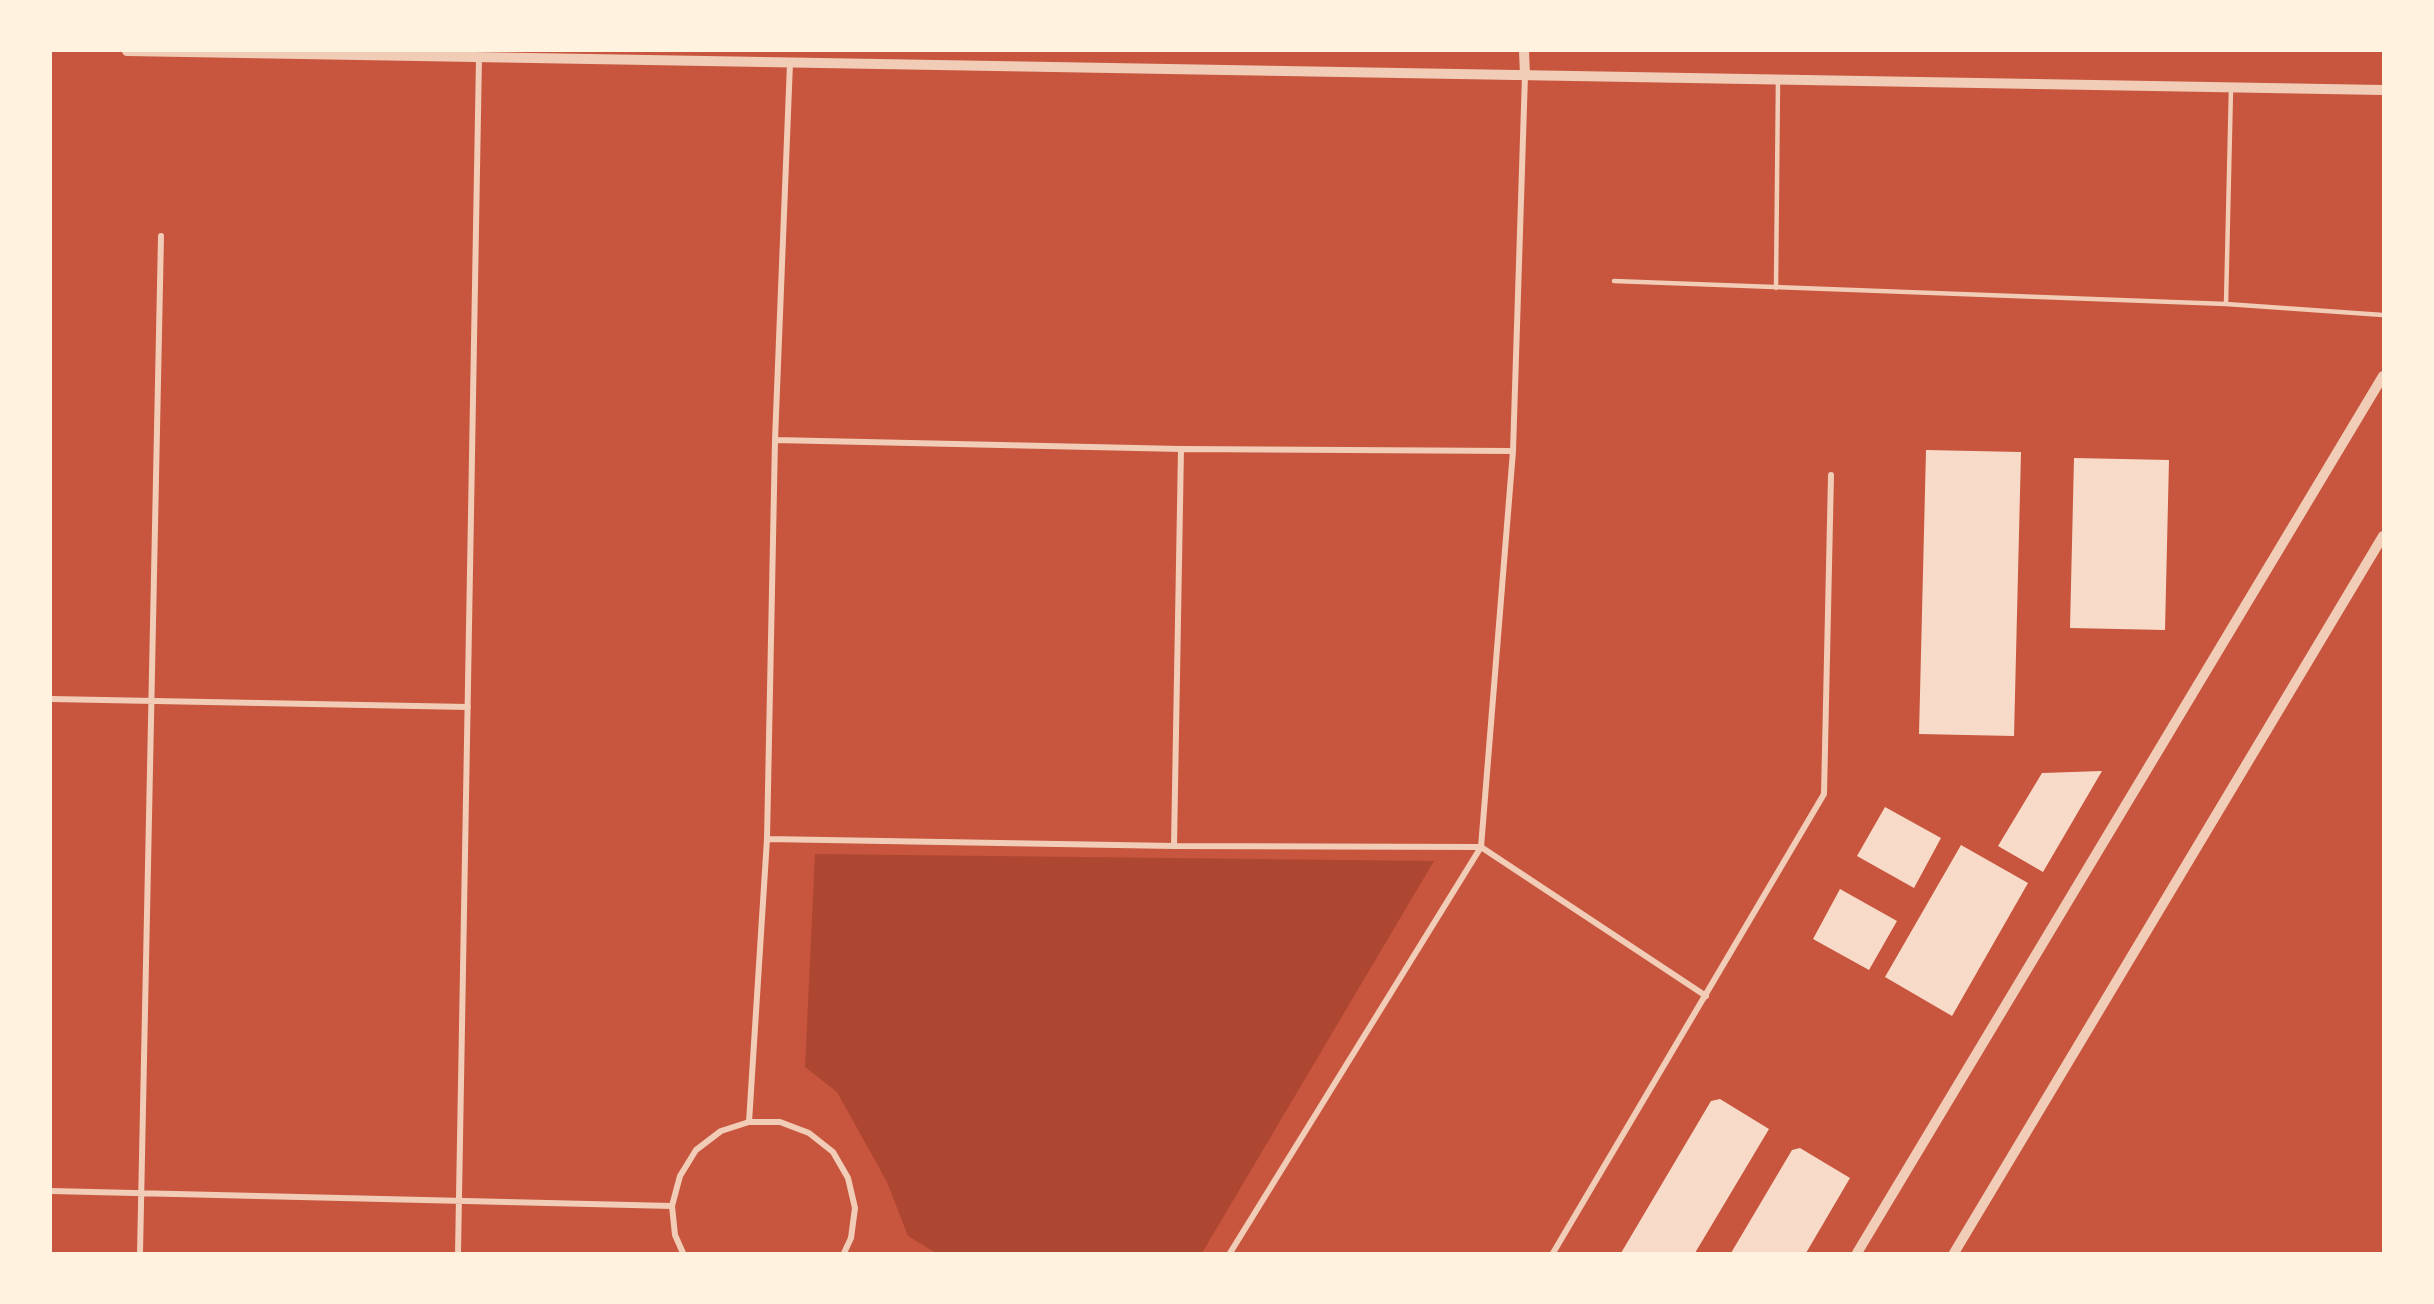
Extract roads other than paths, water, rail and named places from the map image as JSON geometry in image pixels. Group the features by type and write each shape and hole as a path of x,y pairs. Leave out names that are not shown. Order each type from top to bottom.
{"street":[{"path":"127,51 479,57 790,57 1525,75 2383,90"},
{"path":"1230,1253 1481,847 1513,452 1524,51"},
{"path":"458,1253 479,57"},
{"path":"750,1122 767,838 775,440 790,57"},
{"path":"140,1253 161,236"},
{"path":"1857,1253 2383,376"},
{"path":"775,440 1181,449 1513,452"},
{"path":"1174,846 1181,449"},
{"path":"1553,1253 1707,996 1824,794 1831,475"},
{"path":"1954,1253 2383,536"},
{"path":"51,699 468,707"},
{"path":"767,838 1174,846 1481,847 1707,996"},
{"path":"683,1253 675,1235 672,1206 680,1176 696,1150 721,1131 750,1122 780,1122 809,1133 832,1152 848,1178 855,1208 851,1238 844,1253"},
{"path":"51,1191 672,1206"}],"lane":[{"path":"1776,288 1778,80"},
{"path":"2226,304 2231,87"},
{"path":"1614,281 2226,304 2383,315"}]}
